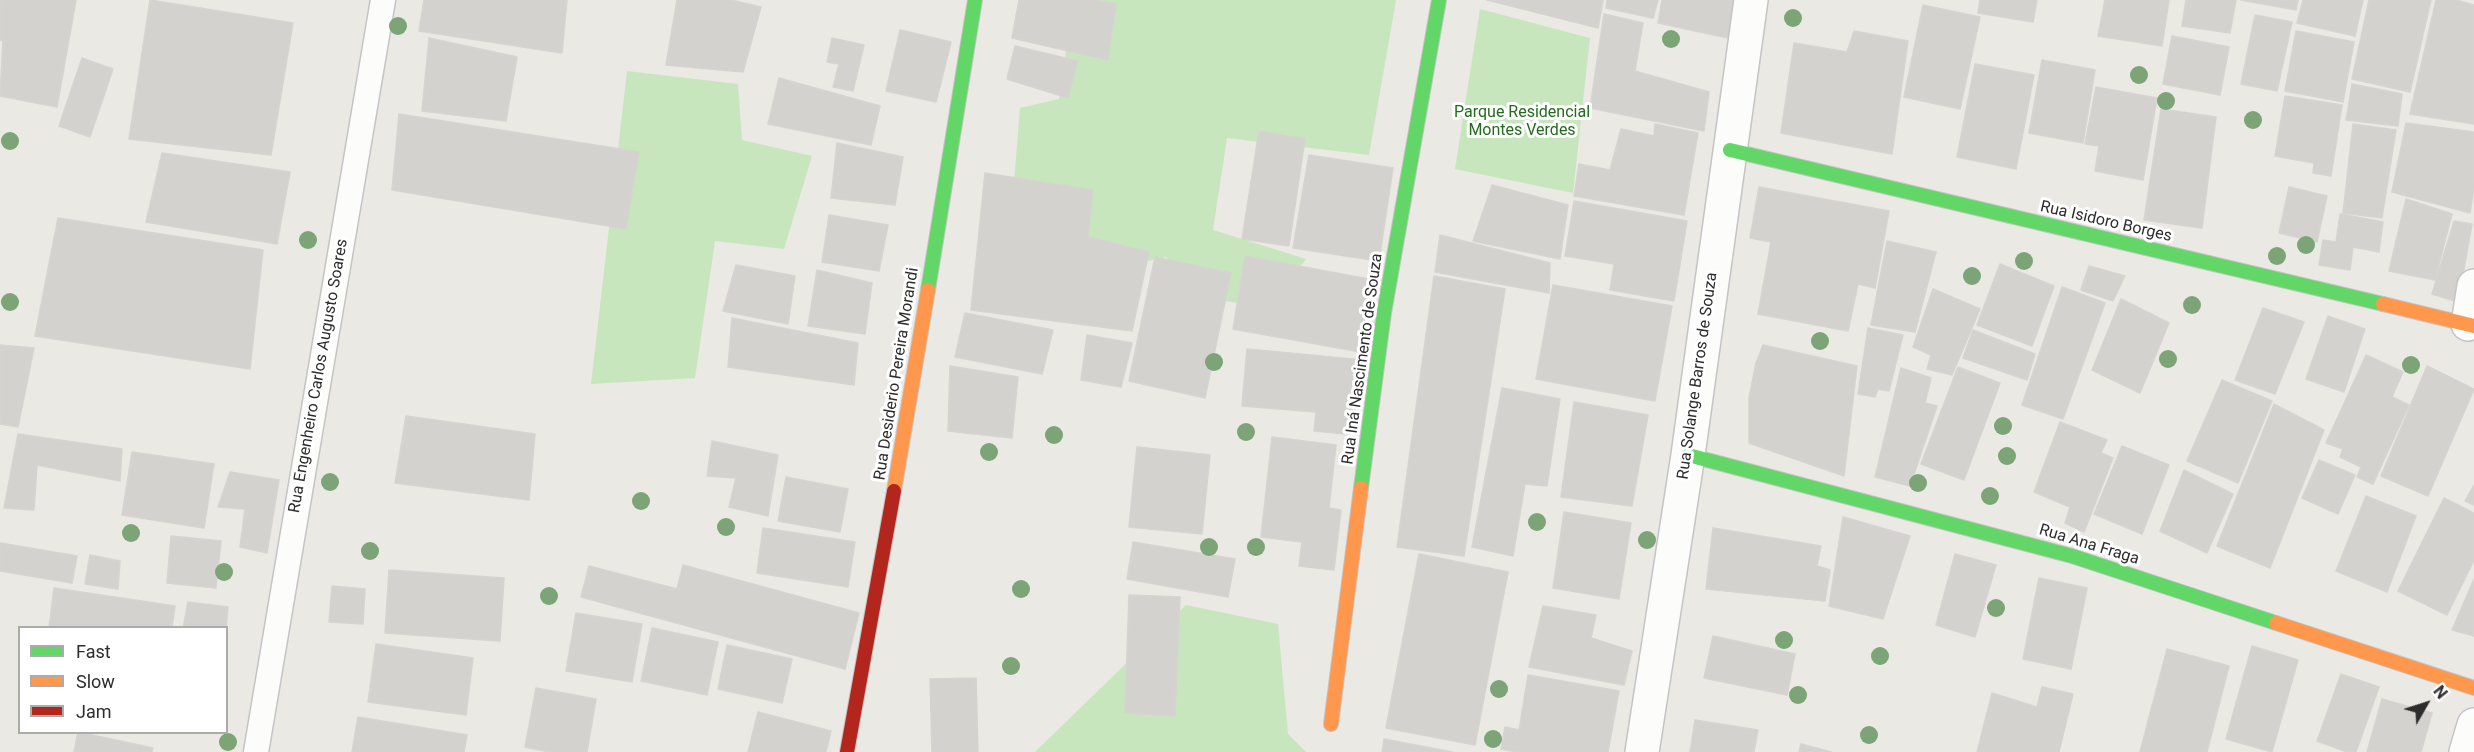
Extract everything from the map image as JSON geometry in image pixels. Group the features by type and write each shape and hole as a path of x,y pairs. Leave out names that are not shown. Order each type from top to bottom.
{"street":[{"name":"Rua Desiderio Pereira Morandi","path":"847,752 905,432 975,0"},
{"name":"Rua Iná Nascimento de Souza","path":"1331,724 1384,313 1439,0"},
{"name":"Rua Solange Barros de Souza","path":"1641,752 1688,455 1751,0"},
{"name":"Rua Isidoro Borges","path":"1730,150 2471,325"},
{"path":"2471,325 2474,286"},
{"name":"Rua Ana Fraga","path":"1688,455 2072,556 2474,688"},
{"path":"2466,752 2474,725"}],"lane":[{"name":"Rua Engenheiro Carlos Augusto Soares","path":"256,752 383,0"}],"green space":[{"path":"1080,0 1396,0 1369,155 1227,138 1213,230 1306,259 1270,308 1199,297 1166,257 1113,269 1010,233 1020,108 1059,99 1066,51 1106,51"},
{"name":"Parque Residencial Montes Verdes","path":"1480,9 1590,38 1573,193 1455,169"},
{"path":"627,71 738,84 742,140 812,156 784,249 715,241 695,378 591,384"},
{"path":"1186,605 1278,624 1288,734 1306,752 1035,752"}],"building":[{"path":"0,0 76,0 57,107 0,96 3,41 0,40"},
{"path":"150,0 293,23 271,155 129,139"},
{"path":"424,0 567,0 562,53 419,31"},
{"path":"677,0 731,0 761,7 743,72 666,65"},
{"path":"1019,0 1095,0 1116,4 1108,60 1012,38"},
{"path":"1487,0 1603,0 1598,28"},
{"path":"1607,0 1658,0 1653,18 1606,8"},
{"path":"1662,0 1734,0 1728,38 1658,23"},
{"path":"1980,0 2037,0 2033,22 1978,13"},
{"path":"2105,0 2169,0 2162,46 2098,36"},
{"path":"2186,0 2236,0 2230,33 2182,26"},
{"path":"2241,0 2298,0 2296,10"},
{"path":"2303,0 2363,0 2355,36 2297,23"},
{"path":"2369,0 2431,0 2410,92 2352,79"},
{"path":"2436,0 2456,0 2474,5 2474,124 2410,114"},
{"path":"1923,5 1980,17 1960,109 1904,97"},
{"path":"1604,14 1643,23 1635,71 1709,92 1704,131 1590,108"},
{"path":"2255,15 2292,22 2277,91 2241,84"},
{"path":"900,30 951,42 936,102 886,91"},
{"path":"1854,31 1908,41 1892,154 1781,133 1794,43 1847,52"},
{"path":"2296,31 2354,42 2343,102 2285,91"},
{"path":"2172,36 2229,47 2220,95 2163,84"},
{"path":"429,38 517,57 506,121 422,111"},
{"path":"832,38 864,45 853,91 833,87 839,64 827,62"},
{"path":"1015,46 1078,61 1068,98 1007,79"},
{"path":"82,58 113,69 90,137 59,126"},
{"path":"2042,60 2095,70 2083,143 2029,133"},
{"path":"1975,64 2034,75 2016,169 1957,157"},
{"path":"779,78 880,106 871,145 768,124"},
{"path":"2352,84 2402,94 2398,126 2346,120"},
{"path":"2096,87 2157,98 2143,180 2095,171 2099,146 2085,144"},
{"path":"2285,96 2342,105 2331,176 2313,173 2314,163 2275,156"},
{"path":"2161,109 2216,117 2202,228 2144,220"},
{"path":"399,114 639,152 626,229 392,190"},
{"path":"2406,123 2474,132 2474,188 2470,213 2392,192"},
{"path":"1655,124 1698,133 1684,215 1574,196 1579,164 1610,170 1621,129 1654,136"},
{"path":"2353,124 2396,130 2382,218 2343,213"},
{"path":"1259,131 1305,139 1289,246 1242,239"},
{"path":"837,143 903,157 895,205 831,198"},
{"path":"162,153 290,172 277,244 146,222"},
{"path":"1309,155 1393,168 1379,261 1293,248"},
{"path":"985,173 1093,190 1088,237 1149,252 1132,331 971,310"},
{"path":"1492,185 1568,205 1560,259 1473,241"},
{"path":"1759,187 1889,211 1875,288 1858,284 1848,331 1758,314 1771,242 1750,238"},
{"path":"2289,187 2327,196 2317,242 2279,233"},
{"path":"2406,199 2452,214 2435,280 2389,271"},
{"path":"1574,201 1687,221 1674,301 1610,290 1614,264 1565,256"},
{"path":"2340,214 2383,222 2379,252 2353,247 2350,270 2319,265 2323,240 2336,242"},
{"path":"829,215 888,225 879,271 822,262"},
{"path":"58,218 263,250 250,369 35,336"},
{"path":"2454,221 2472,224 2458,302 2432,294"},
{"path":"1440,235 1550,263 1549,293 1435,272"},
{"path":"1887,241 1936,252 1915,332 1871,325"},
{"path":"1245,256 1374,280 1366,353 1233,329"},
{"path":"1155,257 1231,273 1205,398 1129,381"},
{"path":"2000,264 2054,286 2032,346 1977,325"},
{"path":"736,265 795,276 788,324 723,311"},
{"path":"2089,266 2125,276 2113,301 2081,290"},
{"path":"817,270 872,283 865,334 808,326"},
{"path":"1434,276 1505,289 1464,556 1397,547"},
{"path":"1553,285 1672,306 1655,401 1536,379"},
{"path":"2062,287 2105,303 2063,419 2022,405"},
{"path":"1933,289 1980,309 1952,375 1927,369 1931,355 1913,347"},
{"path":"2121,299 2169,323 2140,393 2092,370"},
{"path":"2263,308 2304,322 2275,394 2235,380"},
{"path":"965,313 1053,330 1042,374 955,357"},
{"path":"2328,316 2365,329 2344,392 2306,379"},
{"path":"732,318 858,343 854,385 728,367"},
{"path":"1868,328 1903,335 1889,391 1878,389 1875,397 1858,394"},
{"path":"1973,330 2035,354 2027,380 1963,358"},
{"path":"1087,335 1132,343 1121,387 1081,380"},
{"path":"0,345 34,348 18,427 0,424"},
{"path":"1763,345 1857,366 1844,476 1749,443 1749,398 1756,363"},
{"path":"1247,349 1363,360 1357,435 1314,431 1316,412 1242,406"},
{"path":"2366,355 2403,372 2392,397 2409,405 2373,484 2357,477 2361,467 2340,457 2343,449 2326,443"},
{"path":"950,366 1018,377 1012,438 948,431"},
{"path":"2427,366 2474,389 2428,496 2381,476"},
{"path":"1958,367 2000,383 1964,480 1921,464"},
{"path":"1901,368 1931,378 1925,403 1937,406 1910,486 1875,477"},
{"path":"2222,380 2272,401 2238,483 2187,461"},
{"path":"1502,388 1560,399 1547,486 1525,484 1513,556 1472,547"},
{"path":"1574,402 1648,415 1632,506 1561,497"},
{"path":"2274,404 2324,430 2270,568 2217,546"},
{"path":"406,416 535,434 529,500 395,483"},
{"path":"2060,422 2107,440 2101,453 2113,458 2084,532 2065,523 2070,507 2034,492"},
{"path":"18,434 122,449 120,481 37,465 34,510 4,508"},
{"path":"1272,437 1336,445 1329,508 1341,510 1334,570 1299,566 1302,542 1261,537"},
{"path":"712,441 778,455 768,516 729,507 736,478 707,476"},
{"path":"2122,446 2169,465 2142,534 2094,514"},
{"path":"1137,447 1210,455 1202,534 1129,527"},
{"path":"132,452 214,464 204,528 122,515"},
{"path":"2319,460 2355,475 2338,514 2302,498"},
{"path":"2184,470 2233,494 2207,553 2160,531"},
{"path":"230,472 279,480 267,553 240,547 245,509 218,507"},
{"path":"786,477 848,489 840,532 778,521"},
{"path":"2474,485 2474,505 2465,501"},
{"path":"2366,496 2416,516 2387,592 2336,571"},
{"path":"2444,498 2474,513 2474,560 2447,615 2398,591"},
{"path":"1564,512 1631,523 1619,599 1553,588"},
{"path":"1843,517 1910,536 1883,619 1829,606"},
{"path":"763,528 855,542 848,587 757,573"},
{"path":"1713,528 1821,546 1817,566 1830,570 1825,601 1706,589"},
{"path":"171,536 221,541 216,588 167,583"},
{"path":"1133,542 1235,559 1228,597 1127,579"},
{"path":"0,543 77,556 72,583 0,571"},
{"path":"1419,554 1508,572 1475,745 1386,728"},
{"path":"1955,554 1996,565 1975,637 1936,625"},
{"path":"90,555 120,561 118,589 85,584"},
{"path":"683,565 859,613 845,669 581,597 589,566 677,589"},
{"path":"389,570 504,578 500,641 385,633"},
{"path":"2039,578 2087,588 2071,669 2023,659"},
{"path":"2474,579 2474,636 2452,630"},
{"path":"332,586 365,589 363,624 329,622"},
{"path":"54,588 175,606 172,626 49,626"},
{"path":"1129,595 1180,597 1175,716 1125,713"},
{"path":"188,602 228,607 226,626 183,626"},
{"path":"1543,606 1596,615 1591,638 1632,651 1624,685 1529,667"},
{"path":"576,613 642,624 632,682 566,671"},
{"path":"652,628 718,642 707,695 641,681"},
{"path":"1713,636 1795,654 1787,695 1704,678"},
{"path":"376,644 473,658 466,715 368,702"},
{"path":"727,645 792,659 782,703 718,689"},
{"path":"2252,646 2298,660 2272,752 2226,739"},
{"path":"2167,649 2229,666 2207,752 2140,752"},
{"path":"2341,674 2379,687 2356,752 2347,752 2317,741"},
{"path":"1528,675 1619,691 1608,752 1517,752 1501,749 1505,727 1519,730"},
{"path":"976,678 978,752 932,752 930,679"},
{"path":"2042,687 2073,694 2059,752 1977,752 1992,693 2037,707"},
{"path":"536,688 596,699 587,752 549,752 525,747"},
{"path":"2382,699 2432,713 2421,752 2367,752"},
{"path":"758,712 831,731 826,752 748,752"},
{"path":"358,717 467,735 464,752 352,752"},
{"path":"1695,720 1758,730 1754,752 1690,752"},
{"path":"78,734 153,748 152,752 74,752"},
{"path":"1384,739 1452,752 1382,752"},
{"path":"1801,744 1831,752 1799,752"}],"traffic: fast":[{"path":"928,290 975,0"},
{"path":"1361,488 1384,313 1439,0"},
{"path":"1730,150 2383,304"},
{"path":"1688,455 2072,556 2276,623"}],"traffic: slow":[{"path":"894,491 928,290"},
{"path":"2383,304 2474,326"},
{"path":"1331,724 1361,488"},
{"path":"2276,623 2474,688"}],"traffic: jam":[{"path":"847,752 894,491"}]}
